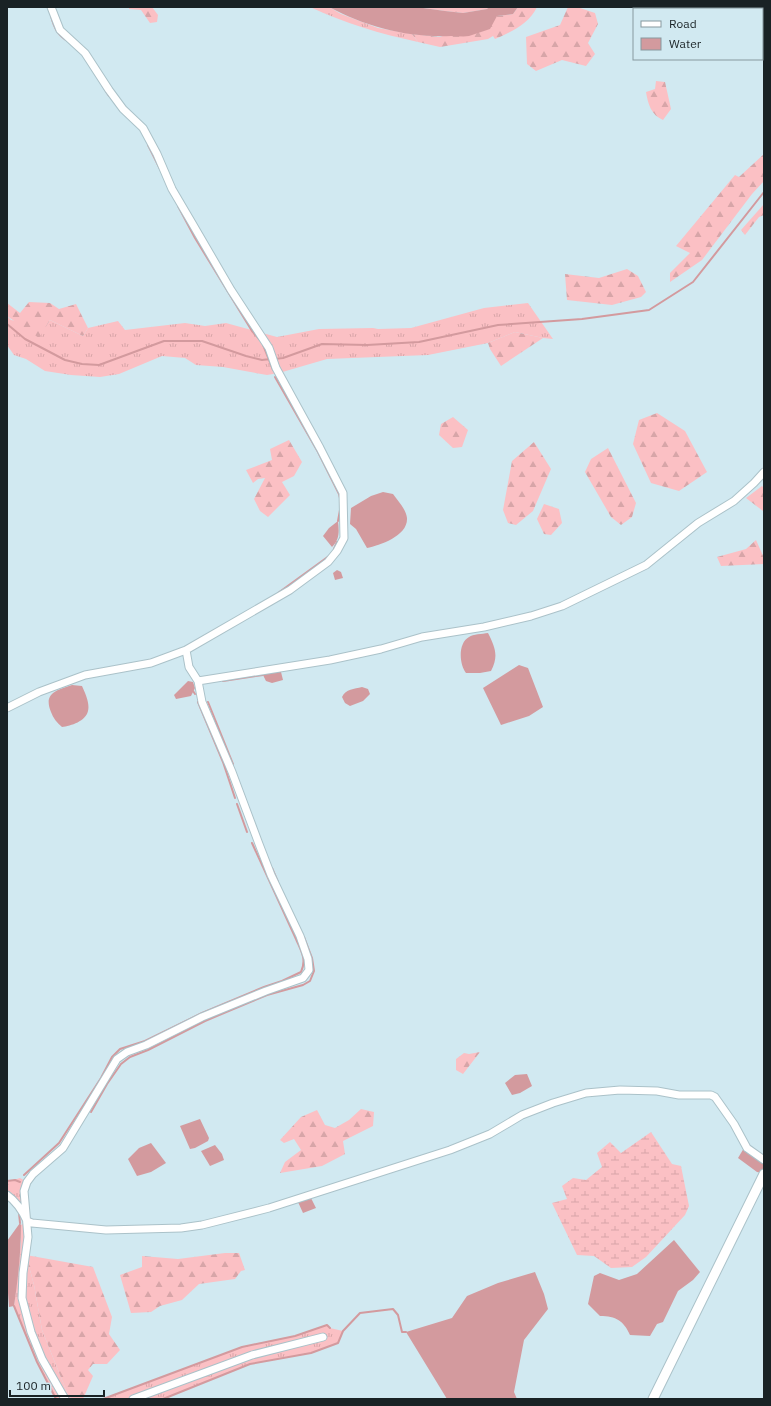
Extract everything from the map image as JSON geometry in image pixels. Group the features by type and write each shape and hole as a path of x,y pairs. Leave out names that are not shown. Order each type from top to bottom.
{"street":[{"path":"7,708 39,692 86,675 151,663 186,650 290,590 328,562 338,551 344,538 343,493 276,368 269,348 231,290 172,189 157,154 143,128 123,109 85,53 60,30 51,7"},
{"path":"198,681 330,660 381,649 422,637 484,627 531,616 562,606 646,565 698,523 734,500 754,483 764,472"},
{"path":"65,1399 42,1359 31,1332 22,1298 23,1273 28,1237 24,1191 27,1182 33,1174 63,1148 117,1059 127,1052 146,1045 202,1017 266,991 303,978 309,970 308,958 300,936 271,874 253,830 232,772 202,702 198,681 189,667 186,650"},
{"path":"7,1195 23,1211 27,1221 32,1223 106,1230 181,1228 202,1225 269,1208 450,1150 490,1134 522,1115 553,1103 586,1093 620,1090 657,1091 679,1095 712,1095 716,1097 734,1124 747,1148 764,1160"},
{"path":"653,1399 764,1174"},
{"path":"133,1399 252,1355 323,1337"}],"green space":[{"path":"129,7 152,7 158,15 157,22 150,23 141,10 129,9"},
{"path":"310,7 329,7 341,14 378,28 412,34 418,42 363,28"},
{"path":"416,7 489,7 487,9 463,13"},
{"path":"518,7 537,7 534,13 524,23 495,39 493,36 488,39 440,47 418,42 412,34 440,37 497,16 513,14"},
{"path":"568,7 580,8 595,13 598,24 588,43 595,54 586,66 562,60 536,71 527,64 526,37 560,25"},
{"path":"656,81 665,82 671,109 663,120 659,118 651,109 646,92 655,89"},
{"path":"764,154 764,181 752,194 702,260 670,282 670,273 690,253 676,246 735,175 739,177"},
{"path":"764,204 764,215 759,217 745,235 741,230"},
{"path":"627,269 638,276 646,292 641,297 612,305 567,300 565,274 599,278"},
{"path":"29,302 50,303 59,309 76,304 88,328 83,336 50,320 39,338 7,316 7,303 20,313"},
{"path":"528,303 553,339 515,332 488,343 428,355 327,359 267,375 223,367 196,365 185,358 162,356 119,374 100,377 71,375 45,371 26,359 14,355 7,345 7,316 11,320 46,326 50,320 83,336 88,328 118,321 125,330 185,323 205,326 226,323 277,337 319,329 411,328 484,308"},
{"path":"515,332 543,338 501,366 490,349 488,343"},
{"path":"657,413 685,431 707,472 679,491 651,483 633,444 639,420"},
{"path":"453,417 468,430 462,447 453,448 439,435 441,424"},
{"path":"289,440 302,462 294,476 282,482 290,495 268,517 260,511 254,499 265,478 258,479 253,483 246,470 272,460 270,449"},
{"path":"534,442 551,469 533,511 516,525 508,523 503,510 512,461"},
{"path":"608,448 636,503 632,517 621,525 611,517 585,472 591,459"},
{"path":"762,486 764,488 763,511 746,498"},
{"path":"544,504 559,509 562,523 551,535 544,534 537,519"},
{"path":"756,540 764,558 764,564 721,566 717,557 746,549"},
{"path":"480,1052 463,1074 456,1070 456,1059 464,1053 469,1054"},
{"path":"361,1109 374,1112 373,1126 343,1141 345,1154 322,1166 280,1173 285,1162 301,1150 294,1139 284,1143 280,1140 301,1117 317,1110 325,1125 335,1128 349,1120"},
{"path":"651,1132 672,1164 681,1166 689,1206 685,1215 646,1257 632,1267 611,1268 594,1256 577,1255 552,1203 567,1199 562,1186 573,1178 586,1180 602,1167 597,1153 610,1142 621,1153"},
{"path":"20,1178 27,1182 24,1191 27,1220 19,1207 7,1195 7,1182"},
{"path":"27,1221 28,1237 26,1255 34,1285 42,1330 68,1395 72,1399 56,1399 37,1362 14,1306 21,1244 21,1225"},
{"path":"225,1253 239,1253 245,1270 241,1271 235,1279 199,1284 182,1300 160,1306 151,1312 131,1313 120,1275 142,1267 142,1256 178,1259"},
{"path":"26,1255 93,1267 112,1317 109,1334 120,1350 107,1364 93,1364 88,1370 93,1376 83,1399 72,1399 68,1395 42,1330 34,1285"},
{"path":"327,1325 330,1328 343,1331 338,1343 311,1353 250,1364 163,1399 103,1399 242,1347 295,1336"}],"water":[{"path":"329,7 416,7 463,13 487,9 489,7 518,7 513,14 497,16 490,29 469,36 435,36 388,30 358,20"},
{"path":"383,492 393,494 402,505 407,518 406,524 403,530 392,539 379,545 367,548 356,529 350,524 351,508 371,496"},
{"path":"338,521 338,538 332,547 323,536 329,528"},
{"path":"337,570 341,572 343,578 335,580 333,573"},
{"path":"488,633 493,643 495,652 495,661 491,671 466,673 461,659 461,649 465,640 471,636"},
{"path":"519,665 528,668 543,707 529,716 501,725 483,688"},
{"path":"274,671 281,672 283,680 272,683 266,681 263,675"},
{"path":"188,681 193,682 195,688 191,696 176,699 174,695"},
{"path":"72,685 82,686 88,701 88,711 87,715 81,720 74,724 62,727 53,716 49,706 49,700 53,693"},
{"path":"362,687 368,689 370,694 363,701 350,706 345,703 342,697 346,692"},
{"path":"527,1074 532,1086 520,1093 512,1095 505,1083 515,1075"},
{"path":"200,1119 209,1138 208,1141 190,1149 180,1126"},
{"path":"151,1143 166,1163 151,1172 137,1176 128,1159 139,1148"},
{"path":"215,1145 222,1154 224,1160 210,1166 201,1151"},
{"path":"744,1148 764,1164 762,1173 757,1172 738,1158"},
{"path":"310,1196 316,1208 303,1213 298,1202"},
{"path":"20,1223 17,1286 14,1306 9,1307 7,1241"},
{"path":"674,1240 700,1272 693,1280 678,1291 663,1322 657,1324 650,1336 630,1335 628,1330 619,1320 611,1317 600,1316 588,1304 594,1276 600,1273 619,1280 637,1274"},
{"path":"535,1272 548,1309 524,1340 514,1392 517,1399 447,1399 406,1332 452,1318 467,1296 498,1283"}],"waterway":[{"path":"51,16 56,30 68,41"},
{"path":"102,85 109,96"},
{"path":"148,145 160,169"},
{"path":"274,359 283,358 322,344 367,345 419,342 498,325 582,319 649,310 693,282 764,192"},
{"path":"178,206 195,238 252,331 260,340"},
{"path":"7,324 25,339 65,360 82,364 99,365 164,341 202,341 246,356 262,360 270,359"},
{"path":"263,345 273,370"},
{"path":"275,377 318,452 340,498"},
{"path":"338,521 340,510"},
{"path":"334,549 337,542"},
{"path":"278,593 329,556"},
{"path":"223,681 263,675"},
{"path":"198,702 223,762 235,798"},
{"path":"208,702 233,764"},
{"path":"237,804 247,832"},
{"path":"24,1175 59,1143 101,1078 112,1057 120,1049 145,1041 202,1013 301,972 303,967 301,951 252,843"},
{"path":"272,868 278,882"},
{"path":"91,1112 107,1084 121,1064 130,1057 148,1050 205,1021 267,995 303,985 310,981 314,971 312,958 304,937"},
{"path":"7,1181 15,1180 20,1182"},
{"path":"19,1213 20,1223"},
{"path":"14,1306 37,1362 56,1399"},
{"path":"163,1399 250,1364 311,1353 338,1343 343,1331 360,1313 393,1309 398,1315 402,1332 406,1332"},
{"path":"103,1399 242,1347 295,1336 327,1325 330,1328"}]}
